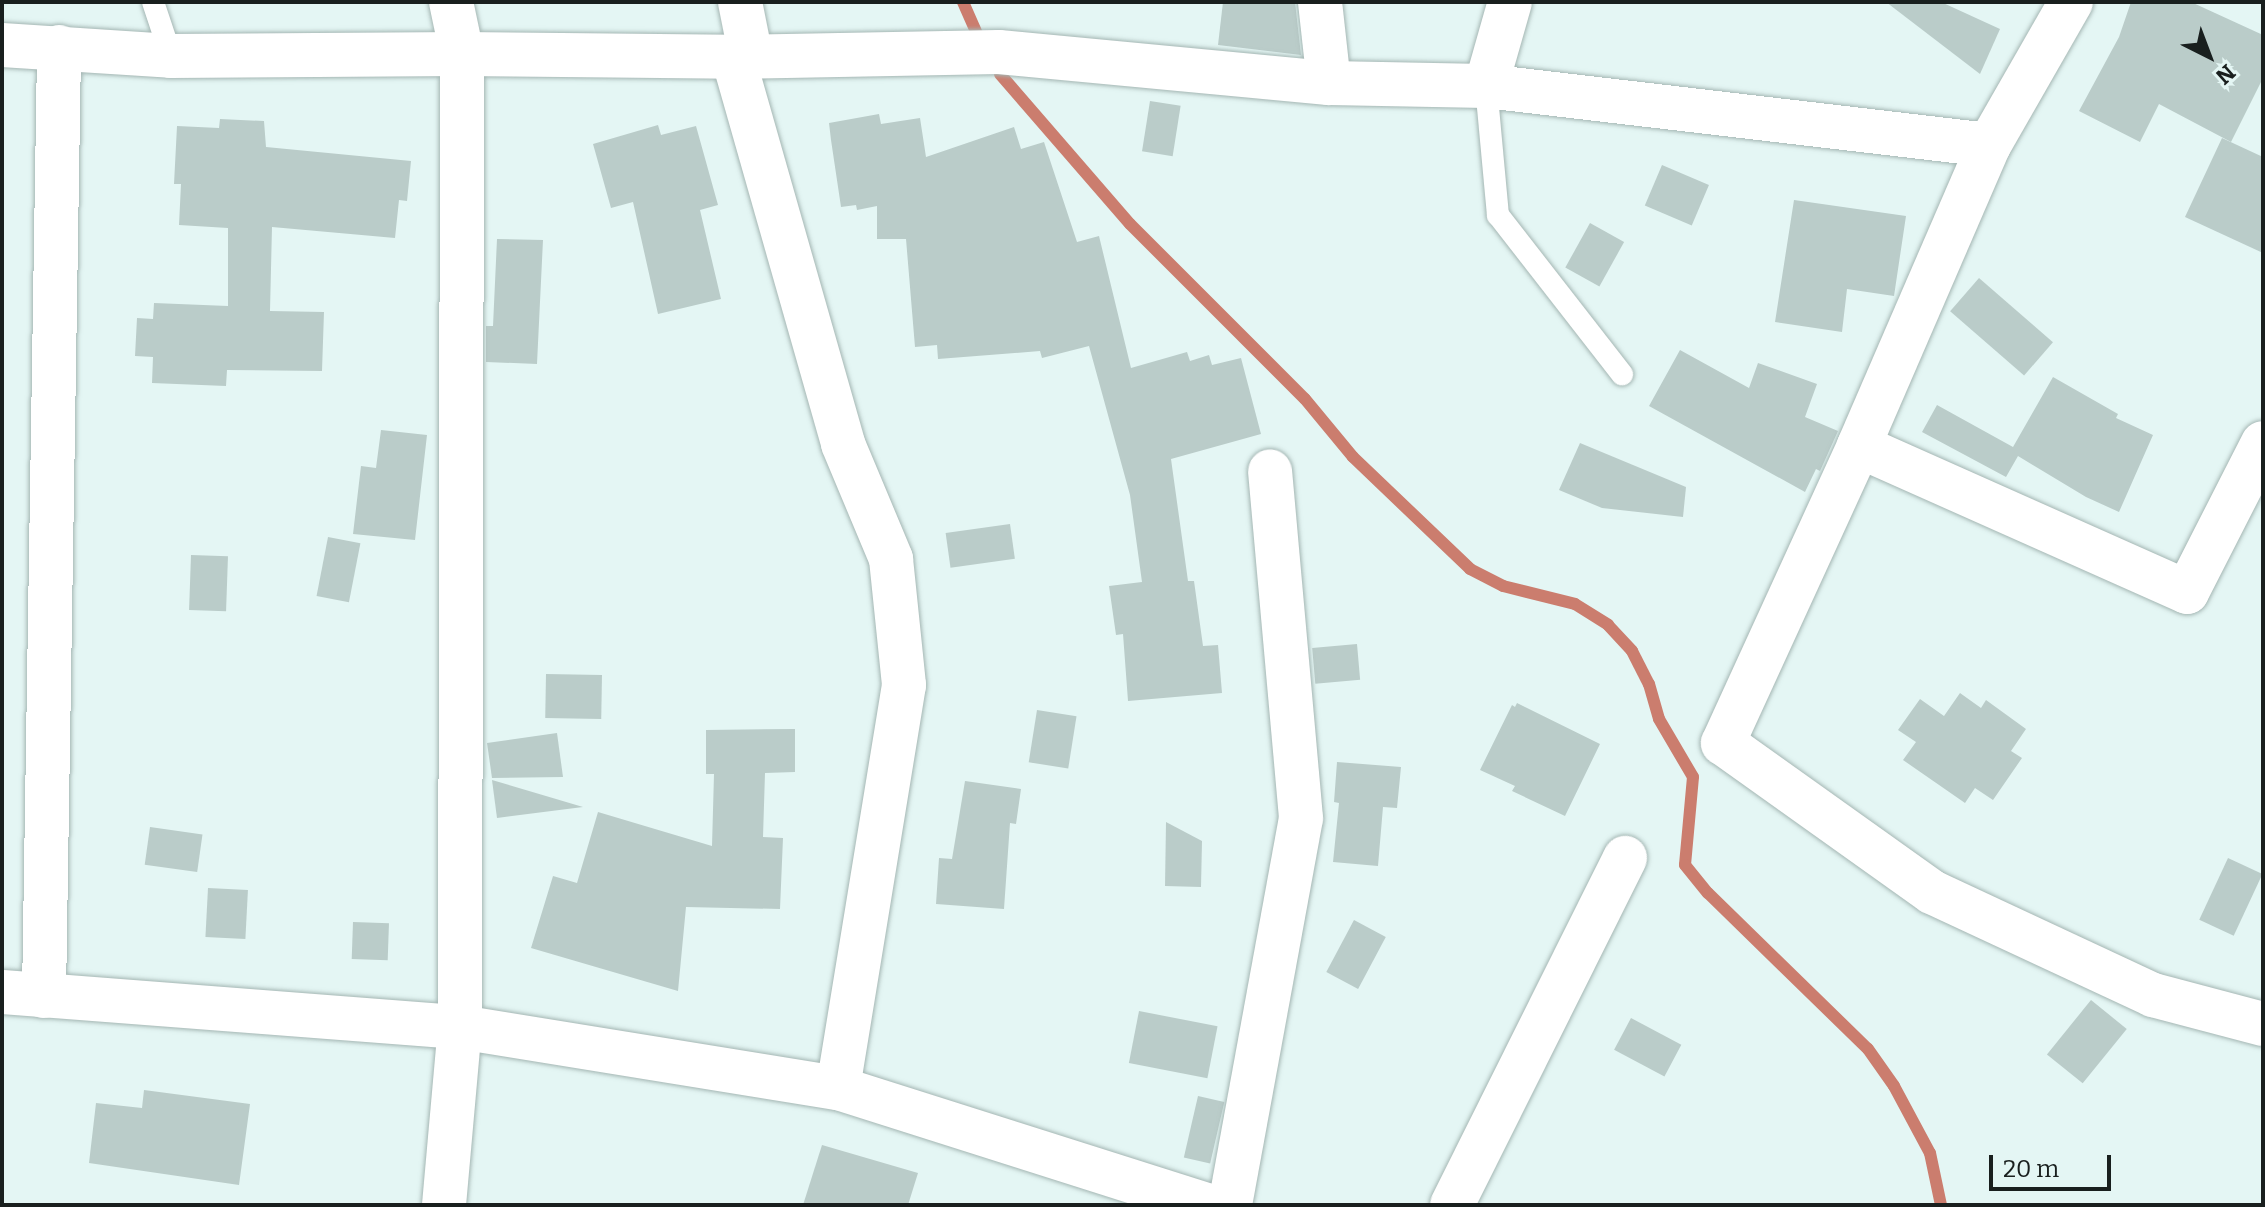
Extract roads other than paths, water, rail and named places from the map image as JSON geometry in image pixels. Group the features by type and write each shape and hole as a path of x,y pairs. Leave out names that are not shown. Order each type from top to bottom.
{"street":[{"path":"444,1205 460,1027 462,54 451,2"},
{"path":"740,2 742,57 843,444 891,559 904,685 838,1088"},
{"path":"1320,2 1329,83"},
{"path":"1486,86 1510,2"},
{"path":"2071,2 1989,145 1859,446 1723,743 1932,892 2153,995 2263,1024"},
{"path":"2,45 171,56 462,54 742,57 999,52 1329,83 1486,86 1989,145"},
{"path":"59,47 23,994 460,1027 838,1088 1207,1205"},
{"path":"1859,446 2187,592 2263,443"},
{"path":"1230,1205 1301,818 1270,471"},
{"path":"1452,1205 1625,858"}],"lane":[{"path":"153,2 171,56"},
{"path":"1486,86 1498,215 1622,374"}],"waterway":[{"path":"963,2 981,43"},
{"path":"1000,74 1130,224 1305,399 1353,457 1470,569 1503,586 1575,604 1608,625 1632,651 1649,684 1659,719 1693,777 1685,865 1708,893 1868,1049 1894,1086 1930,1153 1941,1205"}]}
